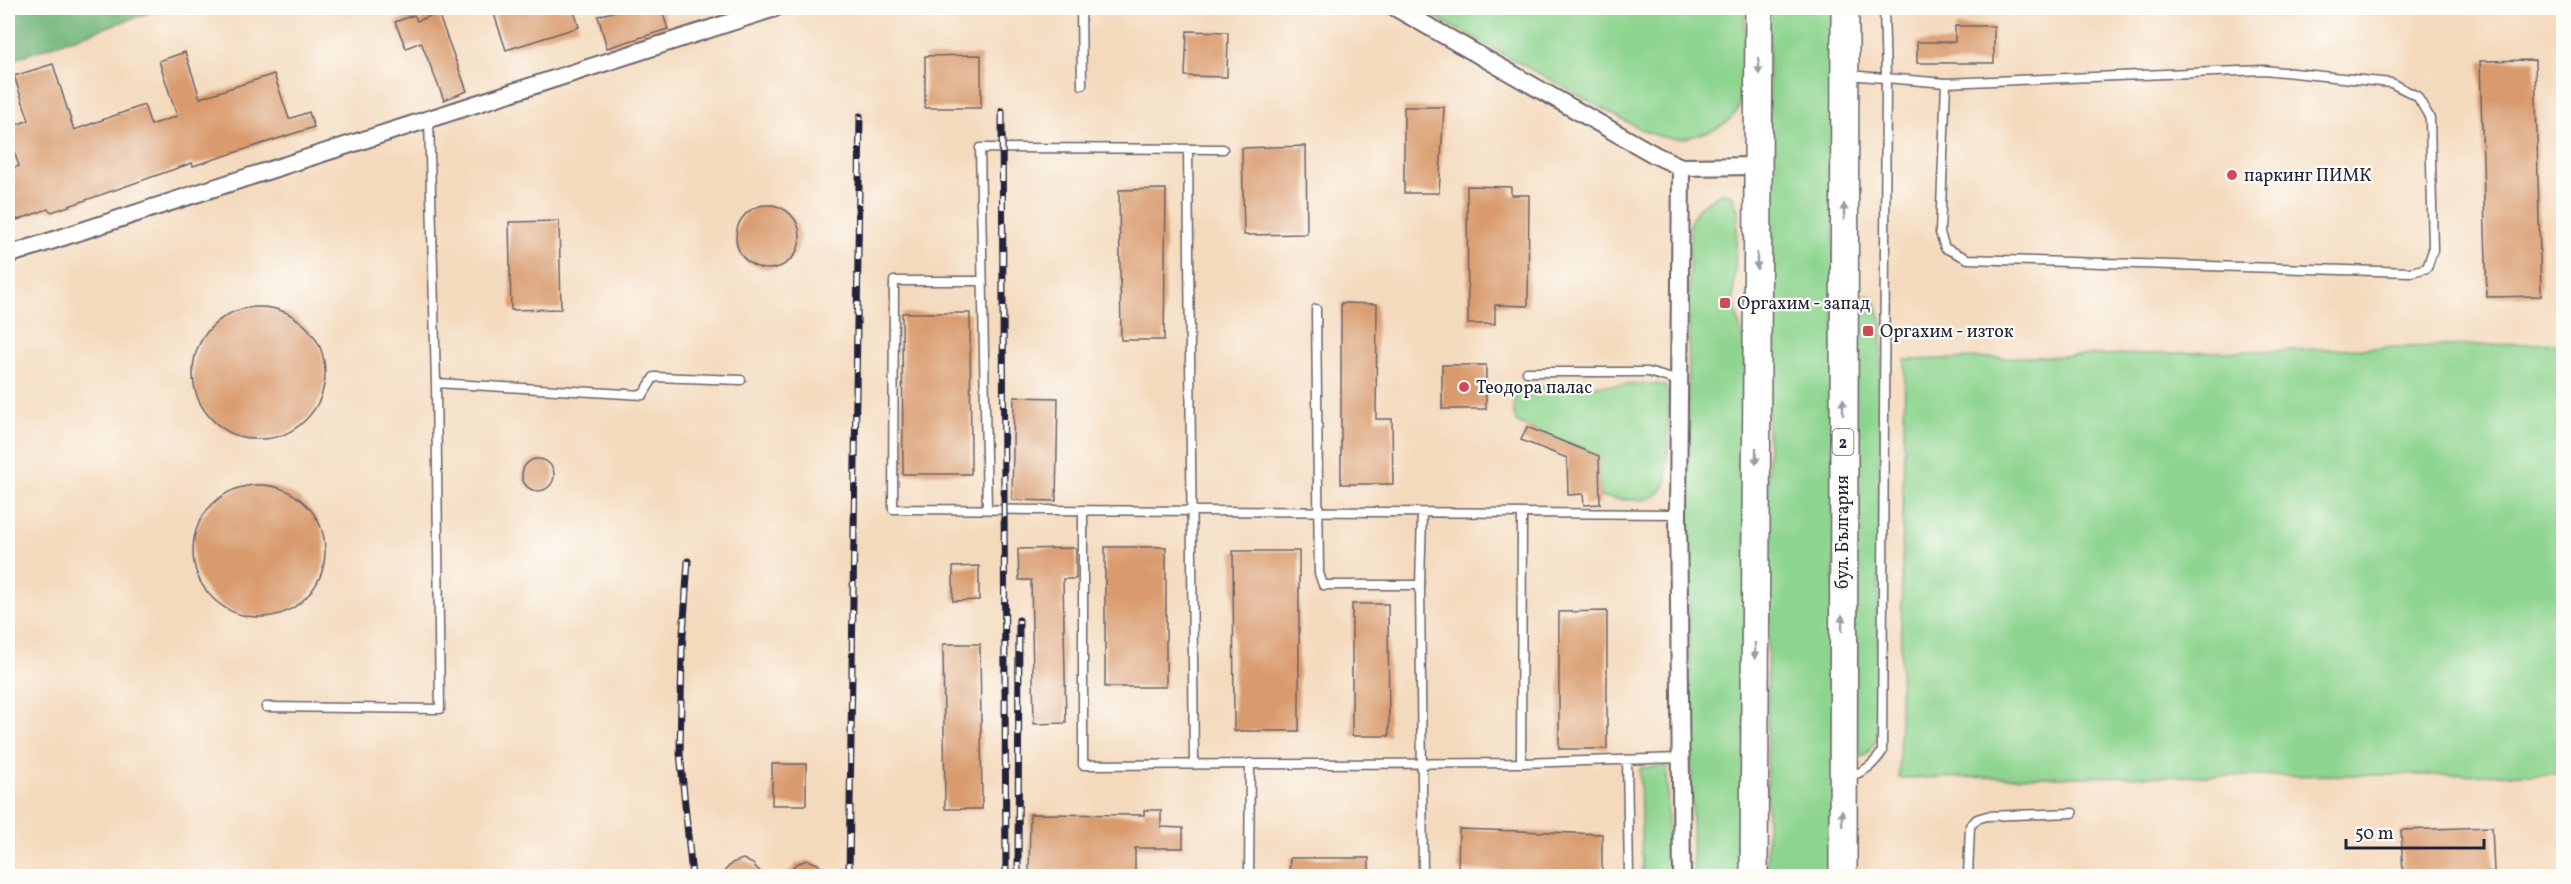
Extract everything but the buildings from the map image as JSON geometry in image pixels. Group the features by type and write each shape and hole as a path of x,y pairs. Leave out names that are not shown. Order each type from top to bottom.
{"highway":[{"path":"1754,876 1759,8"},
{"name":"бул. България","path":"1843,876 1841,777 1845,8"}],"street":[{"path":"8,255 429,117 524,89 775,8"},
{"path":"1396,8 1645,150 1681,167 1758,166"},
{"path":"1681,167 1678,514 1682,876"}],"lane":[{"path":"1081,8 1082,85"},
{"path":"1841,777 1858,774 1873,765 1882,752 1886,78 1884,8"},
{"path":"1845,75 1946,83 2264,70 2391,83 2417,96 2430,118 2433,250 2427,268 2411,272 1968,259 1945,248 1940,233 1946,83"},
{"path":"266,707 440,709 436,382 429,117"},
{"path":"987,509 980,148 1223,149"},
{"path":"1188,149 1194,764"},
{"path":"982,281 894,281 893,509 1678,514"},
{"path":"1316,309 1318,573 1323,585 1420,585"},
{"path":"1527,372 1648,372 1679,381"},
{"path":"436,382 643,395 654,378 741,380"},
{"path":"1083,510 1083,765 1521,763 1681,758"},
{"path":"1422,513 1420,585 1423,876"},
{"path":"1521,763 1522,514"},
{"path":"1626,760 1629,876"},
{"path":"1249,876 1250,763"},
{"path":"1968,876 1970,826 1977,819 1987,816 2073,813"}],"green space":[{"path":"8,8 163,8 8,61"},
{"path":"1419,8 1745,8 1745,60 1741,99 1732,117 1714,129 1680,139 1659,136 1642,130"},
{"path":"1769,8 1834,8 1834,876 1767,876"},
{"path":"1722,192 1732,195 1738,210 1733,302 1747,352 1745,785 1740,876 1693,876 1687,524 1690,222 1700,206"},
{"path":"1866,295 1874,297 1882,323 1877,739 1866,755 1853,759 1855,316"},
{"path":"2563,343 2563,774 1899,778 1905,360"},
{"path":"1658,384 1666,387 1669,396 1667,476 1664,487 1658,494 1641,500 1600,497 1598,456 1517,423 1514,413 1514,400 1521,387"},
{"path":"1667,766 1669,876 1642,876 1640,768"}],"railway":[{"path":"1002,111 1006,876"},
{"path":"849,876 860,116"},
{"path":"688,561 682,650 680,753 692,876"},
{"path":"1018,876 1019,620"}],"place":[{"name":"паркинг ПИМК","path":"2232,175"},
{"name":"Оргахим - запад","path":"1725,303"},
{"name":"Оргахим - изток","path":"1868,331"},
{"name":"Теодора палас","path":"1464,387"}]}
